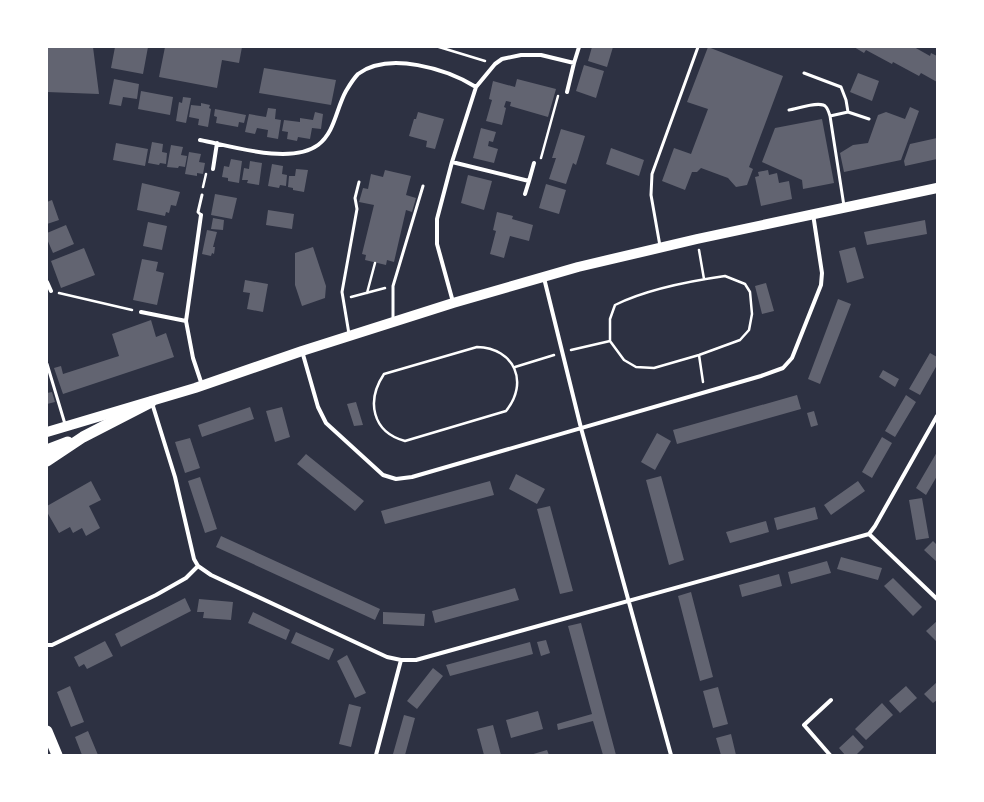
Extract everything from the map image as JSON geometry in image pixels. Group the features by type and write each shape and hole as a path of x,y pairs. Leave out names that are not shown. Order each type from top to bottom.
{"highway":[{"path":"47,461 83,437 151,402"},
{"path":"47,450 83,437"},
{"path":"47,731 57,755"}],"main road":[{"path":"47,432 151,402 302,351 453,303 622,256 937,188"}],"street":[{"path":"567,92 579,47"},
{"path":"453,303 437,244 437,218 452,162 476,87 502,59 521,55 541,55 574,64"},
{"path":"200,140 278,154 297,153 318,145 331,130 346,92 358,74 378,65 398,63 442,70 476,87"},
{"path":"213,169 217,143"},
{"path":"452,162 529,181"},
{"path":"525,194 534,163"},
{"path":"302,351 318,407 326,423 383,475 396,479 412,477 761,376 783,368 792,358 820,285 822,273 813,214"},
{"path":"201,215 186,321 193,358 202,385"},
{"path":"544,278 581,428 671,755"},
{"path":"47,282 51,291"},
{"path":"141,312 186,321"},
{"path":"151,402 175,477 194,559 198,566 211,575 387,657 401,660 416,660 869,534 875,526 937,416"},
{"path":"869,534 937,599"},
{"path":"47,644 52,645 156,595 186,578 198,566"},
{"path":"376,755 401,660"},
{"path":"830,755 804,725 831,700"}],"lane":[{"path":"660,248 650,195 652,174 698,47"},
{"path":"804,73 840,87 846,100 848,112"},
{"path":"789,110 823,104 827,107 830,116 844,207"},
{"path":"830,116 848,112 869,119"},
{"path":"349,336 342,292 357,209 355,198 359,182"},
{"path":"393,322 393,286 422,186"},
{"path":"201,215 198,212 202,194"},
{"path":"47,364 66,426"}],"path":[{"path":"440,47 496,64"},
{"path":"534,163 540,163 559,92 567,92"},
{"path":"202,194 207,169 213,169"},
{"path":"697,239 704,279"},
{"path":"367,293 375,263"},
{"path":"724,276 745,284 750,292 752,314 749,330 740,340 699,355 654,368 636,367 624,360 610,341 610,319 615,305 632,296 704,279 724,276"},
{"path":"344,299 393,286"},
{"path":"51,291 141,312"},
{"path":"477,347 488,348 500,352 515,367 518,387 514,402 506,411 405,441 395,438 385,431 378,421 373,398 376,385 384,374 477,347"},
{"path":"699,355 703,377"}],"building":[{"path":"47,47 93,47 99,94 47,92"},
{"path":"115,47 148,47 143,74 111,68"},
{"path":"165,47 242,47 239,63 222,60 217,88 159,77"},
{"path":"592,47 613,47 607,67 588,61"},
{"path":"708,47 783,76 749,167 753,169 747,185 736,187 728,178 701,168 697,172 692,172 685,190 662,181 674,148 691,154 708,109 687,102"},
{"path":"854,47 914,47 930,56 931,53 937,56 937,82 921,73 919,76 893,62 892,64 866,50 864,53"},
{"path":"584,65 604,71 596,98 576,91"},
{"path":"264,68 336,80 331,105 259,93"},
{"path":"858,73 879,81 872,101 850,92"},
{"path":"114,79 139,84 137,99 123,97 121,106 109,104"},
{"path":"517,79 556,89 548,117 510,106 511,102 506,101 502,125 486,121 492,100 489,99 493,81 515,87"},
{"path":"141,91 173,97 170,115 138,109"},
{"path":"183,97 191,98 186,123 176,121 179,102 182,103"},
{"path":"201,103 210,105 209,108 211,109 208,127 198,125 199,119 189,117 191,105 201,106"},
{"path":"910,107 919,111 901,160 844,172 840,153 853,145 868,143 878,115 886,112 905,119"},
{"path":"268,108 276,109 275,119 281,120 278,139 267,137 268,130 257,128 255,134 245,132 249,114 266,117"},
{"path":"215,109 246,115 244,123 239,122 238,127 216,123 217,117 214,116"},
{"path":"315,112 323,114 321,129 312,128 310,139 298,137 297,141 287,139 288,132 282,131 284,120 300,122 300,118 313,120"},
{"path":"418,112 444,119 435,149 426,147 427,141 409,136 414,119 416,119"},
{"path":"822,119 834,183 803,189 802,180 762,162 775,128"},
{"path":"481,128 496,132 493,142 489,141 488,146 498,149 494,163 473,158"},
{"path":"561,129 585,136 576,165 573,163 566,184 549,179 556,158 552,158"},
{"path":"937,138 937,159 905,166 904,161 910,144"},
{"path":"152,142 163,144 162,152 167,153 166,164 160,163 159,165 148,163"},
{"path":"116,143 148,149 145,166 113,160"},
{"path":"171,145 183,147 181,155 187,156 185,167 167,167"},
{"path":"611,148 644,160 639,176 606,164"},
{"path":"189,152 201,154 199,162 205,163 203,174 197,173 197,176 185,174"},
{"path":"231,159 242,161 239,183 228,181 228,178 222,177 224,166 229,167"},
{"path":"250,161 262,163 259,185 247,183 248,180 242,180 244,168 249,169"},
{"path":"272,164 283,166 282,174 287,175 286,186 280,185 279,188 268,186"},
{"path":"296,169 308,170 304,192 293,190 293,188 288,187 289,176 295,176"},
{"path":"385,170 411,176 406,195 416,198 412,212 406,210 394,262 387,260 386,265 365,260 366,255 362,254 374,205 359,202 363,188 368,189 371,174 383,177"},
{"path":"768,170 769,175 777,173 779,183 789,181 792,199 761,206 755,177 759,176 758,172"},
{"path":"468,175 492,181 484,210 461,203"},
{"path":"142,183 180,192 176,206 171,205 169,213 166,212 165,216 137,210"},
{"path":"546,184 566,190 559,214 539,208"},
{"path":"215,194 237,198 232,219 211,215"},
{"path":"52,200 59,220 47,224 47,202"},
{"path":"268,210 294,214 292,229 266,225"},
{"path":"497,212 513,216 512,219 533,225 529,241 510,236 504,258 490,254 496,231 493,230"},
{"path":"213,218 224,220 223,230 211,229"},
{"path":"925,220 927,234 867,245 864,232"},
{"path":"148,222 167,226 162,250 143,246"},
{"path":"66,225 74,244 53,253 47,239 47,233"},
{"path":"207,230 217,232 213,247 215,247 214,254 212,253 211,256 202,254"},
{"path":"313,247 326,286 325,298 302,306 295,285 295,253"},
{"path":"855,247 864,278 847,283 839,251"},
{"path":"84,248 95,275 61,288 51,261"},
{"path":"142,259 158,262 156,271 164,273 157,305 133,300"},
{"path":"245,280 268,284 263,312 247,309 250,293 243,292"},
{"path":"766,283 774,311 762,314 755,286"},
{"path":"838,299 851,304 820,384 808,379"},
{"path":"151,320 156,337 166,333 174,357 63,394 54,368 61,366 63,374 119,356 112,334"},
{"path":"930,353 937,357 937,365 920,395 909,389"},
{"path":"883,370 899,379 895,387 879,377"},
{"path":"52,392 55,402 47,404 47,393"},
{"path":"797,395 801,409 677,444 673,430"},
{"path":"906,395 916,402 895,437 885,431"},
{"path":"356,402 363,425 354,426 347,404"},
{"path":"250,407 254,419 202,437 198,425"},
{"path":"282,407 290,437 275,442 266,411"},
{"path":"814,411 818,425 811,427 807,413"},
{"path":"657,433 671,441 655,470 641,462"},
{"path":"882,437 892,443 872,478 862,472"},
{"path":"190,438 200,468 185,473 175,442"},
{"path":"937,452 937,476 926,495 916,488"},
{"path":"306,454 364,501 355,511 297,464"},
{"path":"516,474 545,489 537,504 509,489"},
{"path":"661,476 684,560 669,565 646,480"},
{"path":"200,477 217,529 205,533 188,481"},
{"path":"91,481 101,500 89,506 100,528 86,536 82,528 73,533 70,527 59,533 47,512 47,506"},
{"path":"490,481 494,495 385,524 381,511"},
{"path":"858,481 865,491 831,515 824,505"},
{"path":"922,498 929,538 916,540 909,500"},
{"path":"550,506 573,591 560,594 537,509"},
{"path":"815,507 818,519 777,530 774,518"},
{"path":"766,521 769,532 730,543 726,532"},
{"path":"221,536 380,609 375,620 216,547"},
{"path":"933,541 937,545 937,562 924,550"},
{"path":"841,557 882,568 878,580 837,569"},
{"path":"827,561 831,573 791,584 788,572"},
{"path":"779,574 782,586 742,597 739,585"},
{"path":"893,578 922,607 913,616 884,586"},
{"path":"515,588 519,600 435,623 432,611"},
{"path":"691,592 713,677 700,681 678,596"},
{"path":"185,598 191,611 121,647 115,634"},
{"path":"199,599 233,602 231,620 203,618 204,612 197,612"},
{"path":"253,612 290,630 286,640 248,623"},
{"path":"383,612 425,614 424,626 383,624"},
{"path":"937,621 937,642 926,631"},
{"path":"581,623 616,755 603,755 593,721 558,730 557,724 592,714 568,626"},
{"path":"296,632 334,649 329,660 291,643"},
{"path":"546,640 550,653 541,656 537,642"},
{"path":"105,641 113,656 87,669 84,664 79,667 74,657"},
{"path":"530,642 533,654 450,676 446,665"},
{"path":"347,655 366,693 355,698 337,661"},
{"path":"433,668 443,676 417,709 407,701"},
{"path":"937,682 937,700 933,703 924,694"},
{"path":"70,686 84,722 71,727 57,692"},
{"path":"906,686 917,698 900,713 889,701"},
{"path":"718,687 728,724 713,728 703,691"},
{"path":"882,703 893,715 866,740 855,729"},
{"path":"349,704 361,707 351,747 339,744"},
{"path":"538,711 543,729 511,738 506,720"},
{"path":"404,715 415,718 405,755 395,755 393,754"},
{"path":"493,725 501,755 484,755 477,729"},
{"path":"88,731 98,755 82,755 75,737"},
{"path":"731,734 736,755 721,755 716,738"},
{"path":"853,735 864,747 856,755 845,755 839,748"},
{"path":"547,750 549,755 530,755"}]}
